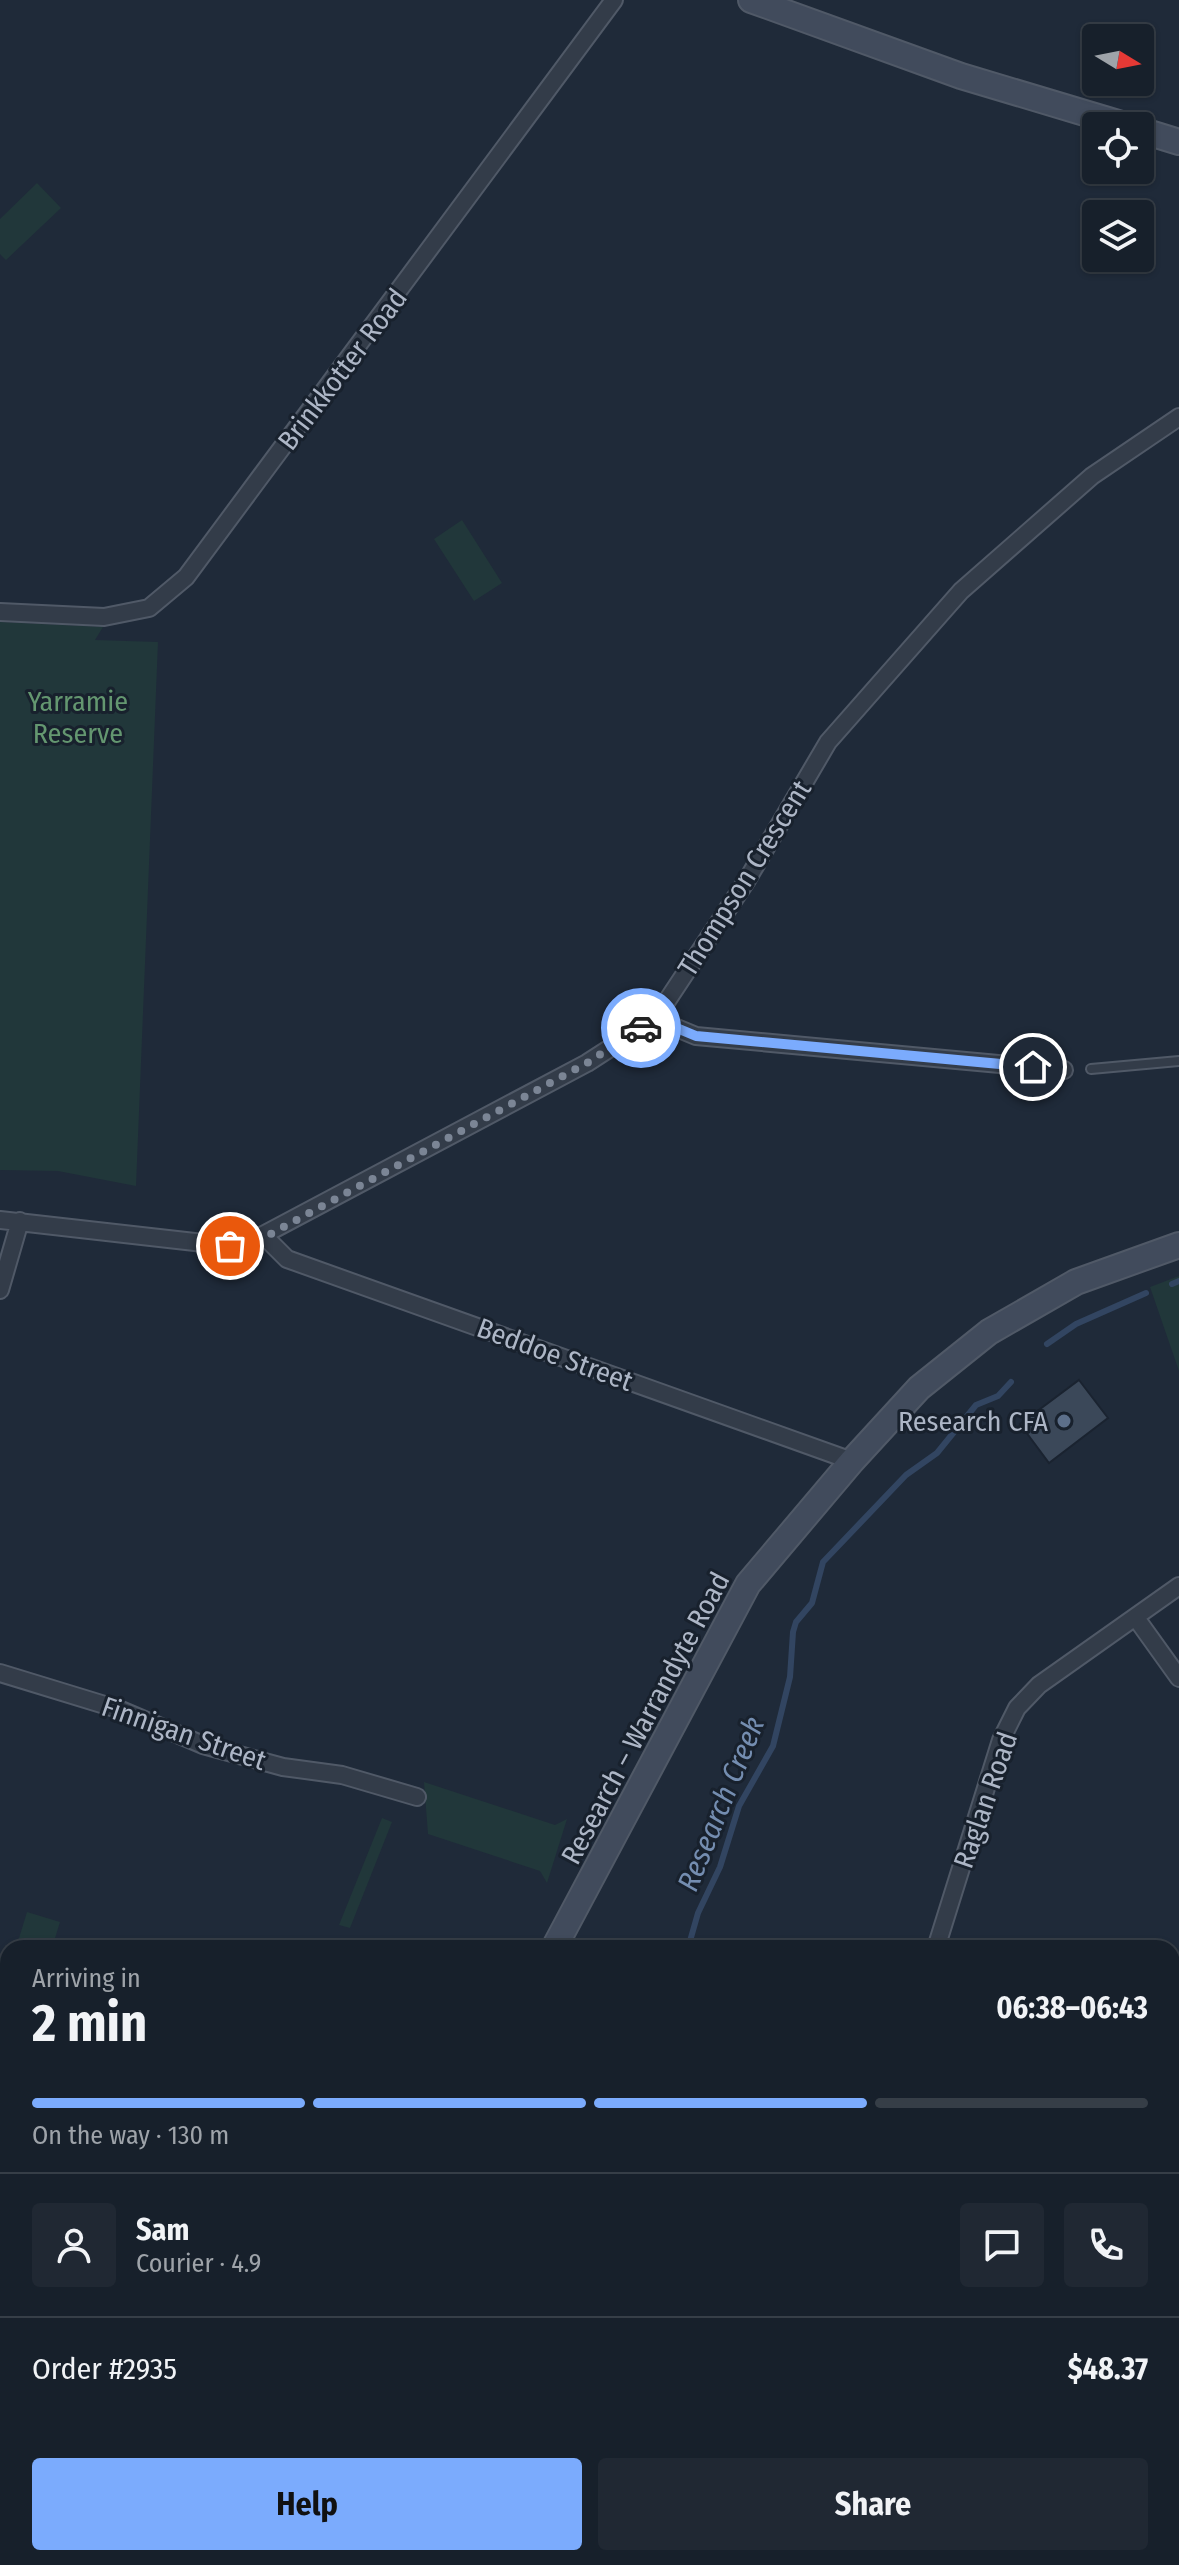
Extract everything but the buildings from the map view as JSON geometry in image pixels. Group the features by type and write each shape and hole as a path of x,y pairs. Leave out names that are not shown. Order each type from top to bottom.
{"main road":[{"path":"751,0 961,76 1082,112"},
{"path":"1154,134 1179,142"},
{"name":"Research – Warrandyte Road","path":"558,1940 748,1584 852,1461 919,1388 989,1332 1076,1282 1179,1245"}],"street":[{"name":"Brinkkotter Road","path":"0,612 104,617 149,608 186,577 614,0"},
{"name":"Thompson Crescent","path":"0,1220 230,1246 265,1237 587,1063 655,1019 747,880 838,731 961,591 1092,476 1179,417"},
{"path":"655,1019 696,1036 1064,1070"},
{"path":"0,1290 20,1221"},
{"name":"Beddoe Street","path":"265,1237 287,1259 852,1461"},
{"name":"Raglan Road","path":"938,1940 1001,1740 1017,1708 1039,1685 1179,1586"},
{"path":"1136,1618 1179,1678"},
{"name":"Finnigan Street","path":"0,1673 121,1710 203,1745 283,1767 342,1775 417,1797"}],"lane":[{"path":"1091,1069 1179,1061"}],"green space":[{"path":"37,183 61,208 6,260 0,254 0,219"},
{"path":"462,520 502,583 474,601 434,539"},
{"name":"Yarramie Reserve","path":"0,622 103,627 95,640 158,642 136,1186 58,1171 0,1170"},
{"path":"1179,1276 1179,1371 1150,1287"},
{"path":"424,1782 555,1825 567,1819 547,1883 540,1871 428,1834"},
{"path":"382,1818 392,1822 350,1928 339,1925"},
{"path":"27,1912 60,1922 54,1940 18,1940"}],"waterway":[{"name":"Research Creek","path":"1172,1284 1179,1281"},
{"name":"Research Creek","path":"1047,1344 1076,1324 1146,1293"},
{"name":"Research Creek","path":"690,1940 698,1913 720,1867 739,1806 773,1746 790,1677 793,1632 796,1622 812,1603 823,1562 906,1475 937,1453 976,1405 998,1396 1011,1382"}],"way so far":[{"path":"230,1246 265,1237 587,1063 641,1028"}],"place":[{"name":"Research CFA","path":"1064,1421"}],"route":[{"path":"641,1028 655,1019 696,1036 1033,1067"}]}
